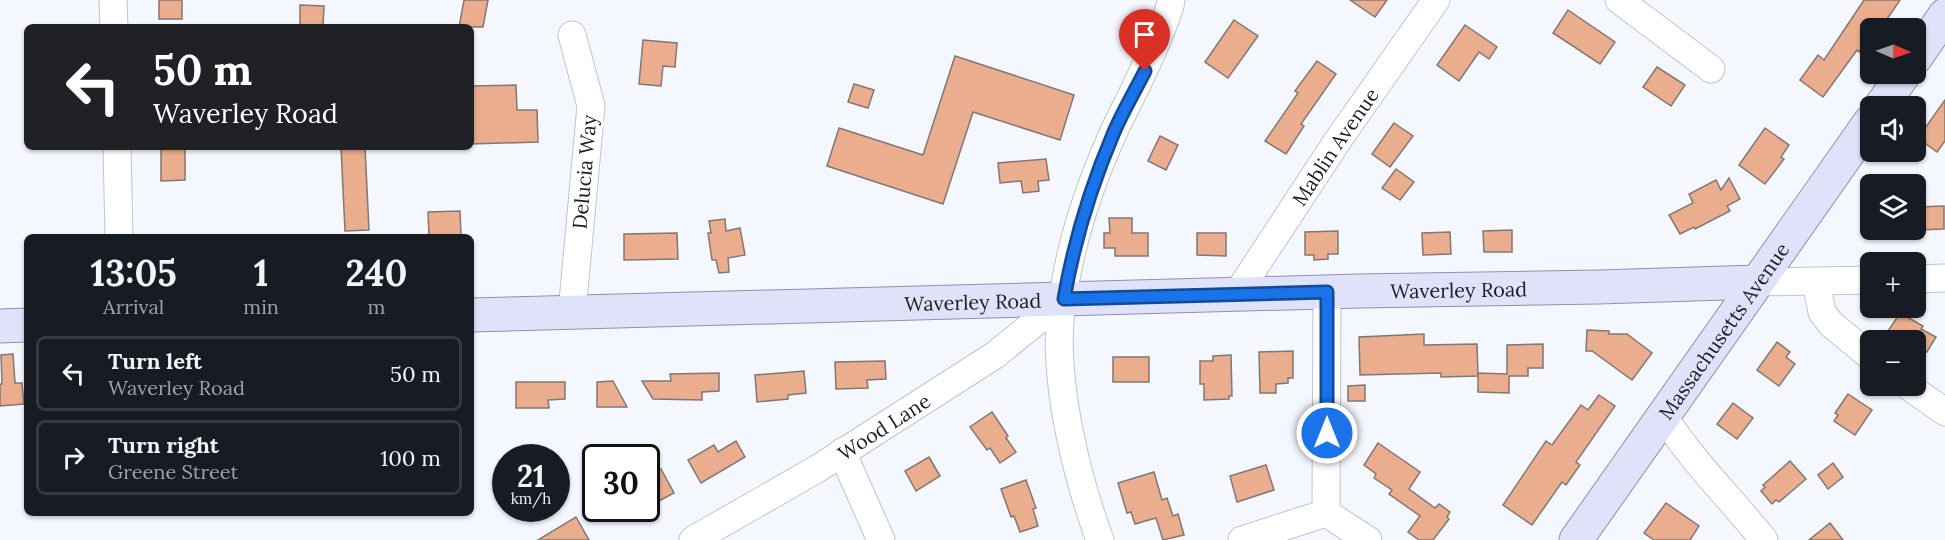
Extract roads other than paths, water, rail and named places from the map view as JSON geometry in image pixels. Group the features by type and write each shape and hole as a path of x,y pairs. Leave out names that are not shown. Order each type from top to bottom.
{"main road":[{"path":"1926,43 1945,15"},
{"name":"Massachusetts Avenue","path":"1576,540 1860,136"},
{"name":"Waverley Road","path":"474,315 1758,282"},
{"path":"0,326 24,325"}],"street":[{"path":"114,0 114,24"},
{"path":"1100,540 1069,431 1060,351 1060,322 1078,232 1097,174 1115,130 1152,56 1171,0"},
{"name":"Mablin Avenue","path":"1237,294 1336,143 1436,0"},
{"path":"1619,0 1711,69"},
{"name":"Delucia Way","path":"572,35 591,106 572,312"},
{"path":"117,150 118,234"},
{"path":"1926,279 1945,278"},
{"name":"Waverley Road","path":"1758,282 1860,280"},
{"path":"1816,282 1822,312 1831,324 1860,348"},
{"path":"1326,513 1327,292"},
{"name":"Wood Lane","path":"693,540 842,452 995,355 1064,299"},
{"path":"1922,396 1945,412"},
{"path":"1664,417 1677,438 1764,540"},
{"path":"842,452 881,540"},
{"path":"1242,540 1326,513"},
{"path":"1326,513 1368,540"}]}
